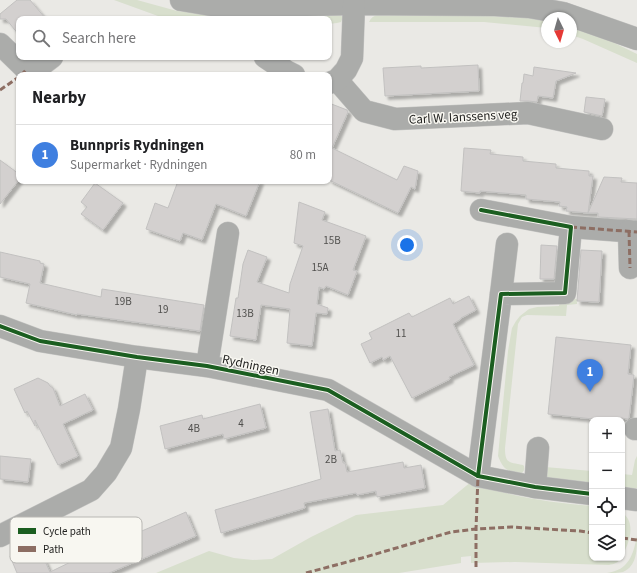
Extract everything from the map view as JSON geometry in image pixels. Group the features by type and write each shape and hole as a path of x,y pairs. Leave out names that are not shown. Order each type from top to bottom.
{"street":[{"path":"181,0 210,5 258,6 354,4 495,5 529,7 563,13 637,39"},
{"name":"Carl W. Ianssens veg","path":"354,4 352,58 346,70 333,82 364,111 395,119 528,113 602,129"},
{"path":"0,44 16,59"},
{"path":"17,60 30,72"},
{"path":"34,72 48,60"},
{"path":"270,60 288,72"},
{"path":"481,210 571,227 633,232 630,268"},
{"path":"501,294 565,293 571,227"},
{"name":"Rydningen","path":"207,366 228,233"},
{"path":"478,476 507,244"},
{"name":"Rydningen","path":"0,326 40,341 137,357 207,366 328,390 478,476 535,487 589,494"},
{"path":"37,517 90,490 106,473 120,448 129,409 137,357"},
{"path":"535,487 538,448"},
{"path":"625,498 637,500"},
{"path":"0,536 10,531"}],"green space":[{"path":"114,0 137,0 177,11 220,15 340,15 343,17 341,22 332,24 332,16 158,16"},
{"path":"380,14 527,17 541,19 541,27 484,22 369,22 375,16"},
{"path":"577,28 594,33 637,54 637,63 577,37"},
{"path":"560,298 577,299 577,304 567,305 566,316 527,315 522,317 518,324 505,448 507,460 524,466 524,470 520,475 506,469 498,456 508,351 512,328 520,316 529,309 559,306"},
{"path":"637,456 637,488 625,489 625,474 632,475"},
{"path":"545,467 589,471 589,485 546,479"},
{"path":"472,481 501,492 546,501 589,506 589,561 619,561 609,565 515,562 471,563 471,556 461,557 461,563 399,573 156,573 209,551 234,558 253,560 272,559 311,537 356,515 443,505"},
{"path":"625,516 630,523 630,533 625,550"},
{"path":"637,536 634,562 631,566 623,572 607,573 620,569 625,565 632,555"}],"building":[{"path":"17,0 30,0 43,16 16,16 16,31 6,19 0,19 0,14"},
{"path":"478,65 479,91 385,96 383,68"},
{"path":"534,67 576,73 556,81 553,98 538,96 537,102 520,101 524,74 533,76"},
{"path":"586,97 605,99 602,116 584,112"},
{"path":"332,104 347,110 348,112 332,148"},
{"path":"332,148 397,180 404,166 418,171 415,189 411,187 398,213 332,181"},
{"path":"464,148 491,150 490,154 523,157 523,161 556,164 556,168 589,171 589,176 593,176 588,213 566,211 567,207 559,206 560,202 526,199 526,195 461,191"},
{"path":"0,160 16,172 16,184 0,204"},
{"path":"604,177 622,178 621,182 637,183 637,219 598,217 598,213 588,213"},
{"path":"94,184 96,184 123,203 103,230 81,214 87,207 81,202"},
{"path":"177,184 259,184 246,216 216,204 202,240 183,233 180,241 146,229 155,203 168,208"},
{"path":"299,202 325,212 322,220 366,236 353,270 357,271 348,295 326,286 324,289 319,287 317,304 328,308 327,314 316,313 312,346 287,343 290,309 261,305 256,340 230,336 243,264 248,250 267,257 257,282 289,293 290,284 303,246 294,243"},
{"path":"541,245 557,246 554,279 540,279"},
{"path":"581,250 602,251 599,302 577,301"},
{"path":"0,252 40,261 40,263 44,264 40,283 101,297 102,289 204,305 200,331 77,315 26,303 30,284 0,277"},
{"path":"469,296 476,310 453,324 474,365 412,398 390,356 383,360 382,357 370,363 361,344 372,339 369,333 409,313 412,317 450,298 453,304"},
{"path":"556,337 631,345 628,374 634,375 628,419 625,419 625,417 589,417 589,419 548,414"},
{"path":"38,378 48,383 53,388 60,406 85,394 93,410 63,424 78,456 58,465 35,420 35,426 27,411 25,413 14,389"},
{"path":"260,404 266,428 224,439 223,434 165,449 160,426 202,415 203,419"},
{"path":"328,409 335,451 340,450 347,472 403,462 404,468 421,465 425,488 377,497 376,491 357,495 356,493 304,503 305,508 221,533 215,510 321,479 310,412"},
{"path":"0,456 31,459 28,482 0,479"},
{"path":"186,512 196,536 142,559 142,531"},
{"path":"13,563 46,563 50,572 69,563 133,563 109,573 17,573"}],"marked path":[{"path":"24,72 27,69"},
{"path":"0,90 16,79"},
{"path":"571,227 637,232"},
{"path":"629,231 630,268"},
{"path":"476,567 478,476"},
{"path":"306,573 451,532 511,527 589,532"},
{"path":"625,538 637,540"}],"cycle path":[{"path":"481,210 571,227 565,293 501,294 478,476 535,487 589,494"},
{"path":"0,326 40,341 137,357 207,366 328,390 478,476"}],"place":[{"name":"Bunnpris Rydningen","path":"590,392"}]}
